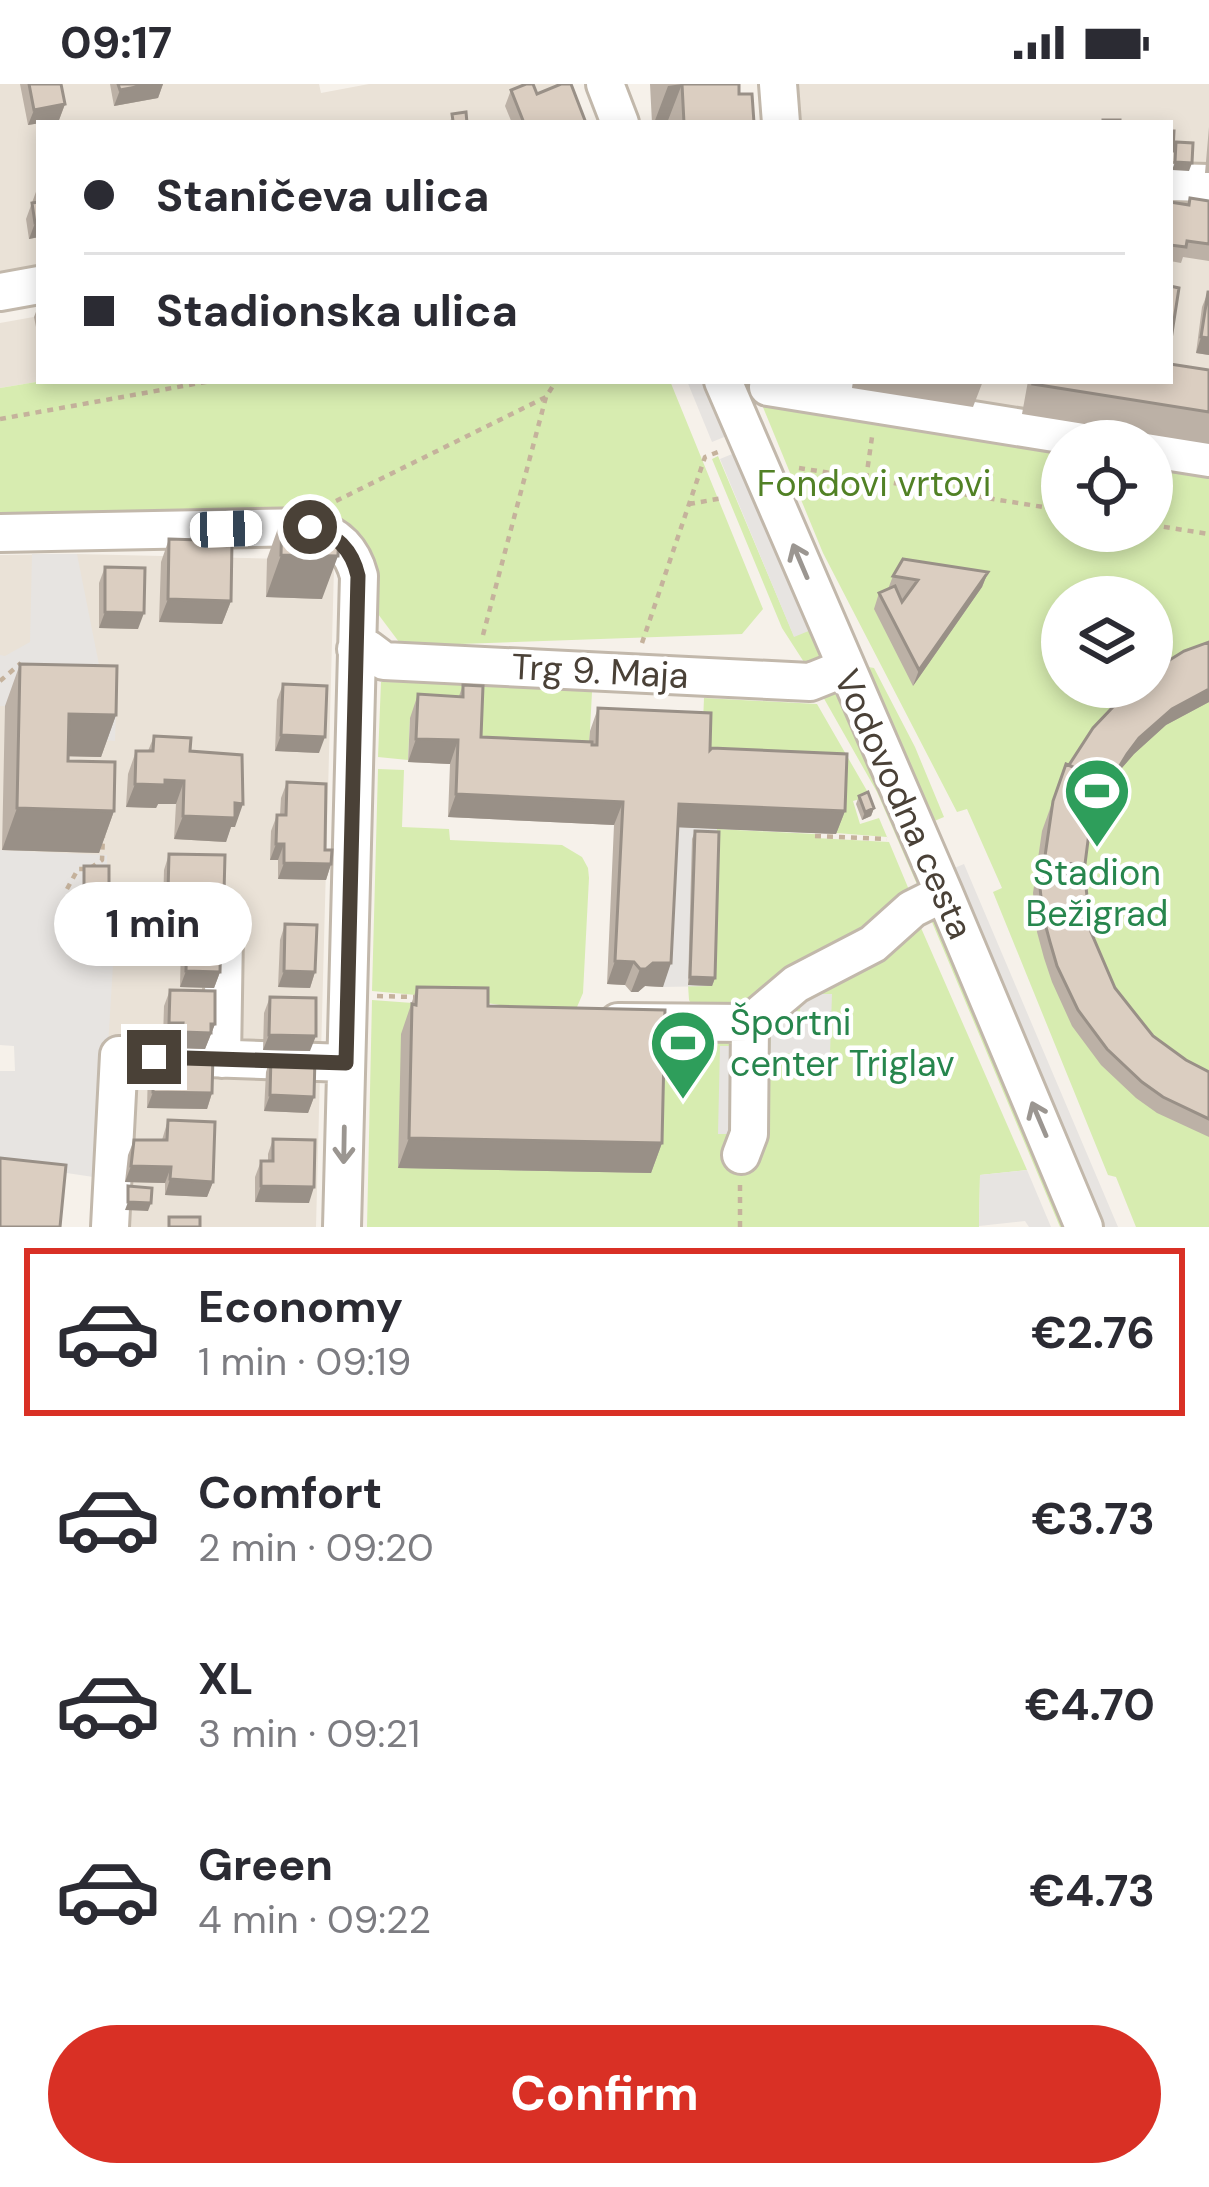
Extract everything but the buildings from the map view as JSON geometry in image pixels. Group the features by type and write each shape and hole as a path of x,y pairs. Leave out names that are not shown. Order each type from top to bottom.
{"street":[{"path":"605,84 619,120"},
{"path":"778,84 781,120"},
{"path":"1173,182 1209,183"},
{"path":"0,292 36,286"},
{"name":"Vodovodna cesta","path":"725,384 1084,1227"},
{"path":"768,386 831,389 876,404 1041,431"},
{"path":"1173,452 1209,458"},
{"path":"0,533 296,527 323,531 352,557 358,576 342,1227"},
{"name":"Trg 9. Maja","path":"356,649 368,649 384,661 810,682 845,668"},
{"path":"589,1022 750,1023 796,984 873,944 912,909 944,893"},
{"path":"222,1059 224,933"},
{"path":"740,1155 748,1134 750,1023"},
{"path":"110,1227 119,1055 346,1063"}],"path":[{"path":"0,419 194,384"},
{"path":"484,631 546,397 554,384"},
{"path":"296,527 320,509 546,397"},
{"path":"866,479 876,404"},
{"path":"633,672 705,457 748,440"},
{"path":"799,468 1041,507"},
{"path":"689,504 723,498"},
{"path":"670,526 681,530"},
{"path":"1173,528 1209,534"},
{"path":"0,681 21,663"},
{"path":"67,889 78,869 89,869 102,860 103,834"},
{"path":"815,836 888,839"},
{"path":"347,995 412,997"},
{"path":"740,1155 740,1227"}],"shaded area":[{"path":"0,84 319,84 321,93 369,84 559,84 573,120 36,120 36,266 0,272"},
{"path":"789,84 1209,84 1209,173 1173,172 1173,120 793,120"},
{"path":"1173,198 1209,198 1209,444 1173,438 1173,420 1057,420 829,384 1173,384"},
{"path":"36,317 36,382 0,388 0,323"},
{"path":"688,384 707,384 729,435 712,442"},
{"path":"737,452 811,630 794,637 720,459"},
{"path":"32,554 77,554 104,690 116,710 115,741 101,740 101,708 0,706 0,655 30,642"},
{"path":"0,555 323,560 334,567 321,1054 107,1046 0,927"},
{"path":"670,827 717,829 712,986 663,987"},
{"path":"0,850 107,855 107,874 82,895 107,896 107,931 115,932 100,1178 0,1163 0,1071 15,1071 14,1046 0,1045"},
{"path":"964,864 1118,1227 1097,1227 947,871"},
{"path":"801,994 832,994 830,1055 770,1053 771,1036 767,1036 765,1134 718,1134 720,1046 738,1046 794,1006 800,1012"},
{"path":"138,1069 320,1073 316,1227 123,1227"},
{"path":"1027,1170 1051,1227 1029,1227 1025,1221 979,1226 980,1175"}],"green space":[{"path":"36,382 671,384 763,609 742,634 402,646 378,614 368,611 356,542 0,523 0,388"},
{"name":"Stadion Bežigrad","path":"760,400 1041,443 1041,552 1173,552 1173,464 1209,470 1209,1227 1136,1227 1116,1177 1108,1175 993,892 1002,888 967,809 957,812 823,553"},
{"path":"718,456 794,636 817,627 832,665 811,673 782,628 712,459"},
{"path":"874,668 915,747 944,817 932,822 857,672"},
{"path":"838,679 923,883 919,889 877,792 818,688"},
{"path":"381,682 592,692 588,768 473,760 454,720 410,718 408,760 378,757"},
{"path":"704,698 817,704 870,796 853,801 860,824 879,818 887,837 836,833 701,771"},
{"path":"378,769 404,770 402,827 449,829 450,840 562,845 582,857 589,878 583,993 577,1007 560,1014 372,991"},
{"path":"717,829 889,842 912,897 755,1009 694,1008 688,985 712,985"},
{"path":"929,915 936,916 1069,1227 1060,1227"},
{"name":"Športni center Triglav","path":"918,921 1027,1170 980,1175 979,1227 367,1227 372,1000 702,1032"}],"place":[{"name":"Stadion Bežigrad","path":"1097,850"},
{"name":"Športni center Triglav","path":"683,1102"}],"route":[{"path":"154,1057 346,1063 358,576 347,548 310,527"}],"park label":[{"name":"Fondovi vrtovi","path":"874,483"}]}
